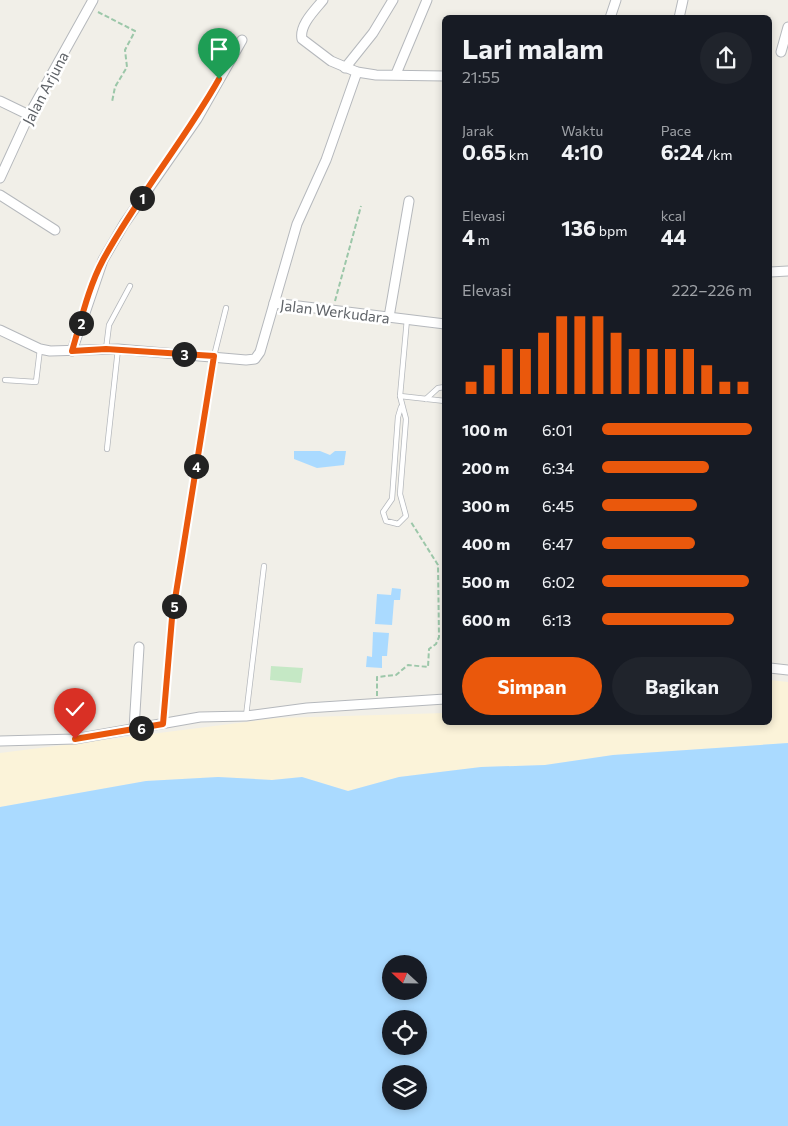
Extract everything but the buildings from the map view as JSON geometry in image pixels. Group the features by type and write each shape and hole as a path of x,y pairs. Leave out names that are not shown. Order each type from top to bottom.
{"street":[{"path":"323,0 302,29 302,38 331,61 357,72 376,75 442,76"},
{"path":"345,68 373,33 394,0"},
{"path":"396,74 427,0"},
{"path":"611,15 616,0"},
{"path":"680,15 683,0"},
{"name":"Jalan Arjuna","path":"0,178 29,116 91,4"},
{"path":"781,52 788,27"},
{"path":"74,351 103,260 124,224 197,119 244,41"},
{"path":"274,303 297,224 326,160 357,72"},
{"path":"0,101 29,116"},
{"path":"0,195 55,230"},
{"path":"389,317 409,201"},
{"path":"772,272 787,269"},
{"name":"Jalan Werkudara","path":"0,330 40,349 74,351 118,349 246,360 255,359 260,352 274,303 442,324"},
{"path":"134,729 139,647"},
{"path":"772,668 788,670"},
{"path":"0,740 75,739 200,717 246,716 307,708 442,699"}],"lane":[{"path":"106,349 108,324 130,286"},
{"path":"214,356 226,308"},
{"path":"402,407 398,417 392,499 384,508 383,517 386,522 398,524 406,516 400,494 406,419 400,396 407,320"},
{"path":"5,380 36,382 40,349"},
{"path":"107,449 118,349"},
{"path":"426,399 438,388 442,387"},
{"path":"400,396 442,401"},
{"path":"246,716 264,566"}],"path":[{"path":"91,4 136,31 126,50 128,67 115,87 112,102"},
{"path":"332,310 361,206"},
{"path":"163,724 172,618 214,356"},
{"path":"378,703 377,677 396,675 408,665 428,667 429,649 436,644 439,637 438,565 406,516"}],"green space":[{"path":"271,666 303,668 301,683 270,680"}],"sand":[{"path":"772,680 788,682 788,743 613,755 545,765 481,767 399,777 348,791 302,777 272,780 218,777 146,781 0,807 0,753 277,718 442,713 442,725 772,725"}],"water":[{"path":"294,451 320,451 330,455 335,451 346,451 344,465 317,468 294,459"},
{"path":"392,588 401,589 400,600 394,600 392,625 375,624 377,594 391,595"},
{"path":"373,632 389,633 387,656 382,656 382,668 366,667 367,656 372,657"},
{"path":"788,743 788,1126 0,1126 0,807 146,781 218,777 272,780 302,777 348,791 399,777 481,767 545,765 613,755"}],"route":[{"path":"75,739 163,724 172,618 214,356 106,349 72,351 94,280 103,260 124,224 197,119 219,79"}]}
